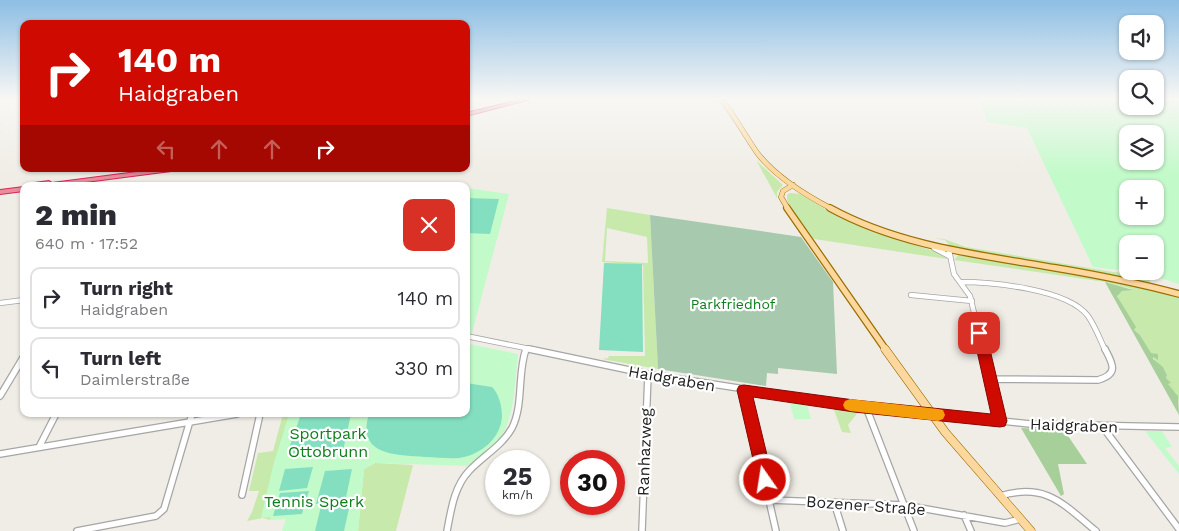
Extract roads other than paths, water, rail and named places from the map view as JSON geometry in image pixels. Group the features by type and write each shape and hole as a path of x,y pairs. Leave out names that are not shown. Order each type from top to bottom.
{"highway":[{"path":"68,182 133,172"},
{"path":"70,182 147,172"},
{"path":"0,191 20,188"}],"main road":[{"path":"738,124 757,153 783,178 840,214 928,245 949,250 1098,275 1179,294"},
{"path":"783,178 786,188"},
{"path":"794,186 786,188 782,193 783,202 802,230 932,414 1031,531"},
{"path":"782,193 794,186"}],"street":[{"path":"928,245 949,256"},
{"path":"949,250 954,274 969,293 972,301 1000,421"},
{"path":"960,282 980,282 1044,292 1072,302 1090,320 1113,365 1113,370 1108,376 1094,381 990,379"},
{"path":"911,295 972,301"},
{"path":"0,303 20,300"},
{"name":"Haidgraben","path":"470,337 648,374 866,407 1000,421 1102,426 1179,427"},
{"path":"447,531 455,494 464,478 499,445 512,426 521,366 526,349"},
{"path":"0,396 20,363"},
{"name":"Ranhazweg","path":"642,531 648,374"},
{"path":"744,390 776,531"},
{"path":"866,407 914,531"},
{"path":"39,447 54,417"},
{"path":"77,531 158,515 164,510 191,417"},
{"path":"0,454 219,417"},
{"path":"242,495 259,417"},
{"path":"1102,426 1179,529"},
{"path":"1000,496 1023,490 1047,494 1096,531"},
{"name":"Bozener Straße","path":"769,500 904,505 1005,523 1020,519"},
{"path":"834,502 844,531"},
{"path":"964,515 971,531"}],"park label":[{"name":"Parkfriedhof","path":"733,304"},
{"name":"Sportpark Ottobrunn","path":"328,442"},
{"name":"Tennis Sperk","path":"314,501"}]}
